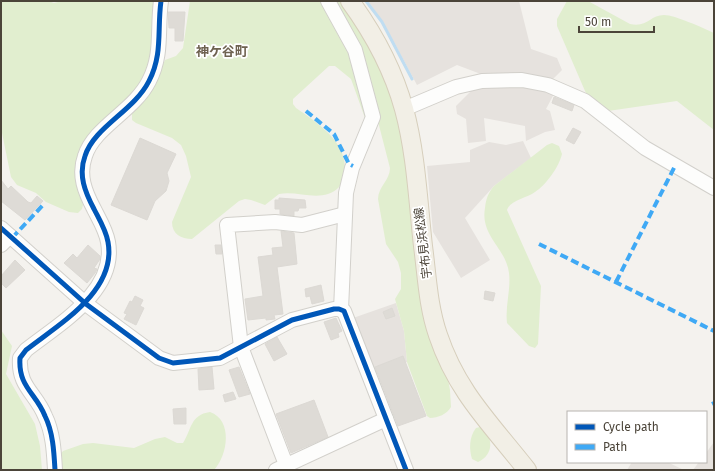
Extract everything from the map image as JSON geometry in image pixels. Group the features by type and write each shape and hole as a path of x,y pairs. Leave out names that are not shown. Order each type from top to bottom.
{"main road":[{"name":"宇布見浜松線","path":"350,1 377,42 397,87 404,109 411,144 429,300 438,334 451,367 468,397 527,470"}],"street":[{"path":"55,470 47,420 43,410 22,379 20,358 26,350 86,304 103,277 109,251 106,233 84,190 82,173 85,156 96,137 135,102 149,82 156,65 160,47 161,1"},
{"path":"328,1 355,50 373,117 348,180 341,310"},
{"path":"404,109 456,87 482,81 522,80 548,85 585,101 645,148 714,188"},
{"path":"345,214 302,225 275,222 227,225 241,347 283,468 386,419"},
{"path":"4,236 86,304 159,358 168,362 212,359 227,355 292,320 334,309 341,310 346,316 406,470"}],"shaded area":[{"path":"368,1 519,1 531,49 557,58 562,70 551,81 486,76 457,65 417,85 383,22"},
{"path":"509,84 555,92 546,109 550,111 555,130 545,132 526,141 525,126 484,118 486,141 468,143 466,119 457,114 456,106 475,87"},
{"path":"523,141 531,158 494,186 465,218 490,260 461,278 433,232 427,166 470,162 470,150 489,142 506,145"},
{"path":"396,303 404,331 407,362 375,375 353,318"},
{"path":"714,442 714,470 693,470 698,463 707,463 707,452"},
{"path":"631,463 669,463 684,470 627,470"}],"green space":[{"path":"1,1 48,1 54,3 62,1 156,1 155,47 144,79 112,116 77,179 83,205 82,209 78,213 69,212 46,202 36,193 17,185 11,177 1,128"},
{"path":"190,1 341,1 358,27 366,40 386,82 397,111 450,390 451,407 445,414 433,418 427,416 407,362 404,331 395,299 401,289 401,273 398,262 386,244 378,199 390,168 375,110 365,118 351,79 335,66 329,66 293,99 293,104 296,108 323,128 338,145 343,155 345,165 344,177 339,187 331,193 316,196 291,193 279,194 265,205 245,199 239,201 192,239 181,237 175,233 172,222 191,177 186,156 181,145 172,138 136,123 132,120 132,114 154,84 165,60 176,56 183,48"},
{"path":"567,1 588,1 630,24 636,25 645,23 655,17 664,15 682,19 714,33 714,130 677,101 608,111 588,97 557,26 557,19"},
{"path":"552,143 559,146 562,154 552,175 539,189 512,204 507,210 541,286 538,344 535,348 529,346 507,323 509,273 507,264 486,226 484,218 486,202 490,191 494,186 547,145"},
{"path":"1,330 12,346 6,374 35,424 40,446 42,470 1,470"},
{"path":"210,412 217,416 222,422 226,438 223,456 214,470 59,470 60,455 63,451 83,444 93,443 134,448 155,439 165,437 177,443 183,443 195,419"},
{"path":"480,427 488,435 490,445 487,455 478,462 472,459 470,443 476,428"}],"building":[{"path":"168,12 185,12 183,41 175,41 175,28 169,28"},
{"path":"554,97 574,105 572,111 552,103"},
{"path":"573,128 581,132 574,144 566,140"},
{"path":"140,138 176,154 167,173 169,181 166,191 155,201 147,220 111,205"},
{"path":"1,180 8,189 11,186 28,202 31,203 37,196 43,201 25,220 1,201"},
{"path":"279,198 305,200 306,208 299,208 298,211 294,211 294,216 280,214 280,209 275,209 275,200 279,200"},
{"path":"281,231 294,233 297,264 277,267 283,314 274,315 275,319 266,320 266,318 248,320 245,299 263,296 258,257 273,255 272,248 283,247"},
{"path":"88,245 100,256 100,259 94,268 97,269 95,273 87,283 64,263 73,254 77,258"},
{"path":"215,245 221,245 222,254 216,254"},
{"path":"15,260 25,270 6,288 1,283 1,276"},
{"path":"321,285 324,301 312,304 310,296 306,297 305,289"},
{"path":"485,291 495,293 493,301 484,299"},
{"path":"135,296 143,300 140,306 144,308 136,325 124,319 127,314 124,313 130,301 132,302"},
{"path":"392,308 395,316 386,319 383,312"},
{"path":"336,318 342,331 338,333 339,337 331,340 324,322"},
{"path":"277,337 287,354 274,361 265,344"},
{"path":"403,356 426,416 398,426 375,367"},
{"path":"212,367 214,389 199,390 198,369"},
{"path":"239,367 250,394 239,397 229,370"},
{"path":"233,392 236,399 225,402 223,395"},
{"path":"314,400 328,437 291,453 276,414"},
{"path":"186,408 186,424 174,424 173,409"}],"waterway":[{"path":"366,1 382,22 412,79"}],"marked path":[{"path":"306,111 334,134 349,164 353,166"},
{"path":"616,282 675,166"},
{"path":"12,238 43,205"},
{"path":"539,244 714,331"}],"cycle path":[{"path":"55,470 54,449 48,422 25,383 20,368 20,358 26,350 83,305 95,291 104,276 108,260 108,242 104,229 85,190 82,177 83,163 90,146 97,136 134,101 149,81 158,51 161,1"},
{"path":"1,228 86,304 159,358 173,363 220,358 292,320 334,309 344,311 406,470"}],"district":[{"name":"神ケ谷町","path":"222,51"}]}
